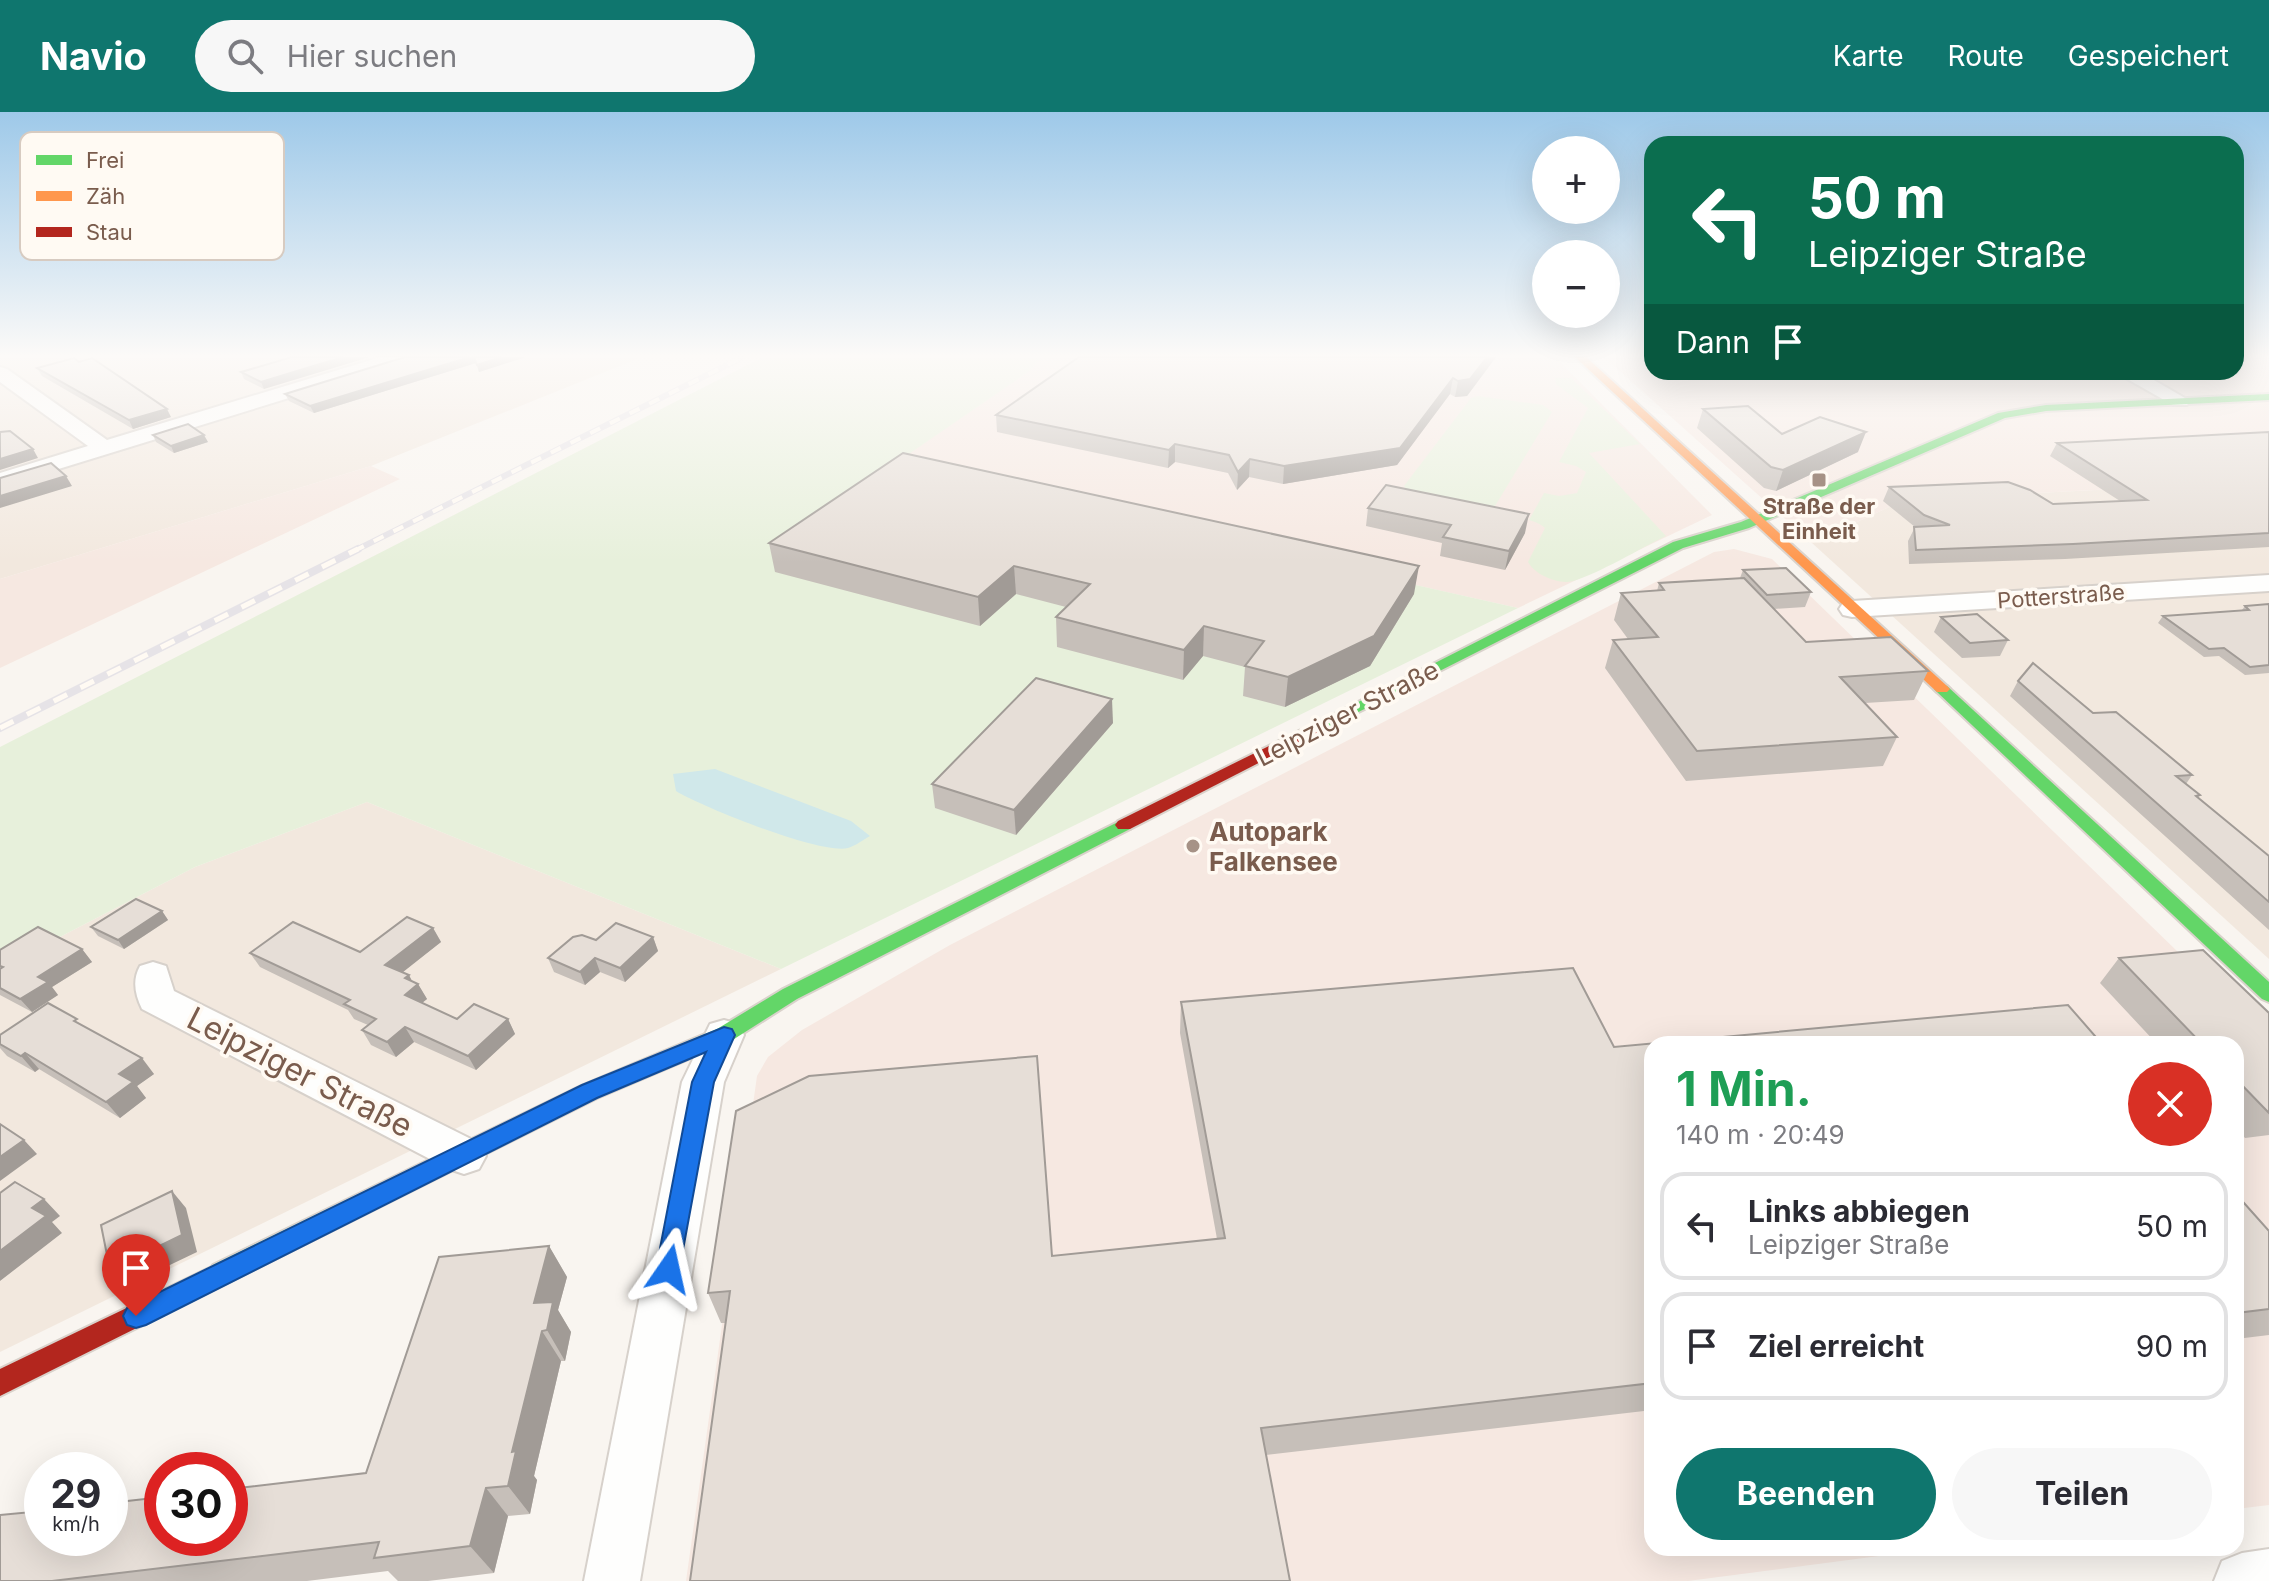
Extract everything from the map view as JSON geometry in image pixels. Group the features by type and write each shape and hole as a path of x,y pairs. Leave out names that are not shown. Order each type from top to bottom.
{"street":[{"path":"73,426 104,448"},
{"path":"0,480 178,426"},
{"path":"1659,426 1852,609 2268,992"},
{"name":"Leipziger Straße","path":"0,1383 589,1092 724,1035 790,994 1678,545 1757,518 1977,426"},
{"name":"Potterstraße","path":"1852,609 2269,583"},
{"name":"Leipziger Straße","path":"153,976 156,999 464,1156"},
{"path":"612,1581 703,1082 724,1035"},
{"path":"2242,1581 2269,1577"}],"shaded area":[{"path":"0,426 472,426 371,466 0,579"},
{"path":"950,426 1623,426 1712,515 1518,608 889,467"},
{"path":"1681,426 2269,426 2269,481 1904,500 1812,543"},
{"path":"371,466 400,479 0,668 0,579"},
{"path":"2269,481 2269,959 1812,543 1904,500"},
{"path":"1734,549 1772,559 2269,1040 2269,1505 2244,1508 2244,1036 1644,1036 1644,1556 1879,1556 1688,1581 686,1581 757,1076 768,1057 802,1030 950,945 1714,552"},
{"path":"367,802 781,969 0,1352 0,968 195,867"}],"green space":[{"path":"629,426 950,426 890,467 1518,608 781,969 367,802 195,867 0,968 0,747"},
{"path":"1450,426 1544,426 1495,506 1490,509 1409,494 1404,486"},
{"path":"1579,426 1621,426 1640,444 1589,453 1666,536 1595,573 1561,582 1542,575 1528,562 1545,528 1529,520 1544,493 1559,496 1577,493 1586,472 1559,462"}],"water":[{"path":"715,769 851,821 870,836 848,848 813,844 735,818 676,791 673,774"}],"building":[{"path":"190,426 204,435 171,446 153,435"},
{"path":"1048,426 1417,426 1400,448 1284,466 1250,459 1238,472 1229,455 1175,444 1169,450"},
{"path":"1722,426 1772,426 1782,434 1801,426 1846,426 1866,432 1783,470 1771,467"},
{"path":"10,431 33,449 0,459 0,432"},
{"path":"2269,432 2269,533 1916,550 1914,527 1950,525 1924,515 1889,487 2008,482 2030,490 2053,504 2147,500 2057,443"},
{"path":"903,453 1419,566 1374,636 1288,677 1245,666 1264,641 1204,626 1184,650 1056,617 1090,584 1014,566 978,597 769,543"},
{"path":"51,463 66,476 0,496 0,478"},
{"path":"1386,485 1529,514 1509,551 1443,537 1451,525 1368,508"},
{"path":"1786,568 1811,592 1767,595 1743,570"},
{"path":"1744,578 1806,642 1891,637 1928,671 1840,677 1897,737 1697,751 1613,640 1658,637 1621,593 1664,590 1659,583"},
{"path":"2269,604 2269,665 2250,667 2224,648 2209,649 2163,616 2249,610 2245,606"},
{"path":"1977,614 2008,640 1970,643 1941,617"},
{"path":"2033,663 2093,713 2116,712 2192,775 2176,776 2269,856 2269,902 2018,681"},
{"path":"1036,678 1112,699 1014,810 932,784"},
{"path":"136,899 162,911 118,940 91,927"},
{"path":"407,917 433,928 385,965 409,975 405,978 418,984 405,995 457,1019 474,1004 508,1019 468,1056 405,1027 387,1042 362,1030 376,1019 344,1004 350,1000 250,953 293,922 360,952"},
{"path":"616,923 653,937 620,968 595,958 580,972 548,958 573,937 582,935 596,940"},
{"path":"38,927 82,949 38,977 48,982 20,999 0,988 0,969 3,967 0,966 0,950"},
{"path":"2203,950 2269,1013 2269,1113 2244,1087 2244,1036 2194,1036 2119,958"},
{"path":"1573,968 1614,1047 1644,1044 1644,1384 1261,1428 1290,1581 690,1581 730,1291 708,1293 736,1111 809,1076 1037,1056 1052,1256 1225,1238 1181,1002"},
{"path":"48,1003 77,1019 74,1021 142,1058 119,1074 133,1082 106,1102 25,1053 21,1056 0,1044 0,1035"},
{"path":"2068,1005 2095,1036 1733,1036"},
{"path":"0,1124 24,1140 0,1157"},
{"path":"15,1182 44,1199 32,1208 46,1216 0,1251 0,1193"},
{"path":"172,1191 182,1235 110,1270 101,1225"},
{"path":"2244,1203 2269,1231 2269,1309 2244,1312"},
{"path":"549,1246 534,1303 553,1302 547,1330 542,1331 512,1452 516,1451 508,1486 486,1488 470,1546 374,1558 379,1542 52,1581 0,1581 0,1515 24,1513 24,1556 128,1556 128,1501 144,1499 144,1556 248,1556 248,1487 366,1473 439,1257"}],"railway":[{"path":"354,551 606,426"},
{"path":"354,551 358,549"},
{"path":"0,728 354,551"}],"traffic: fast":[{"path":"1313,729 1678,545 1745,525 1977,426"},
{"path":"1942,689 2269,994"},
{"path":"222,1273 589,1092 724,1035 790,994 1124,825"}],"traffic: slow":[{"path":"1655,426 1942,689"}],"traffic: jam":[{"path":"1124,825 1313,729"},
{"path":"0,1383 222,1273"}],"place":[{"name":"Straße der Einheit","path":"1819,480"},
{"name":"Autopark Falkensee","path":"1193,846"}],"route":[{"path":"136,1316 589,1092 724,1035 703,1082 669,1269"}]}
